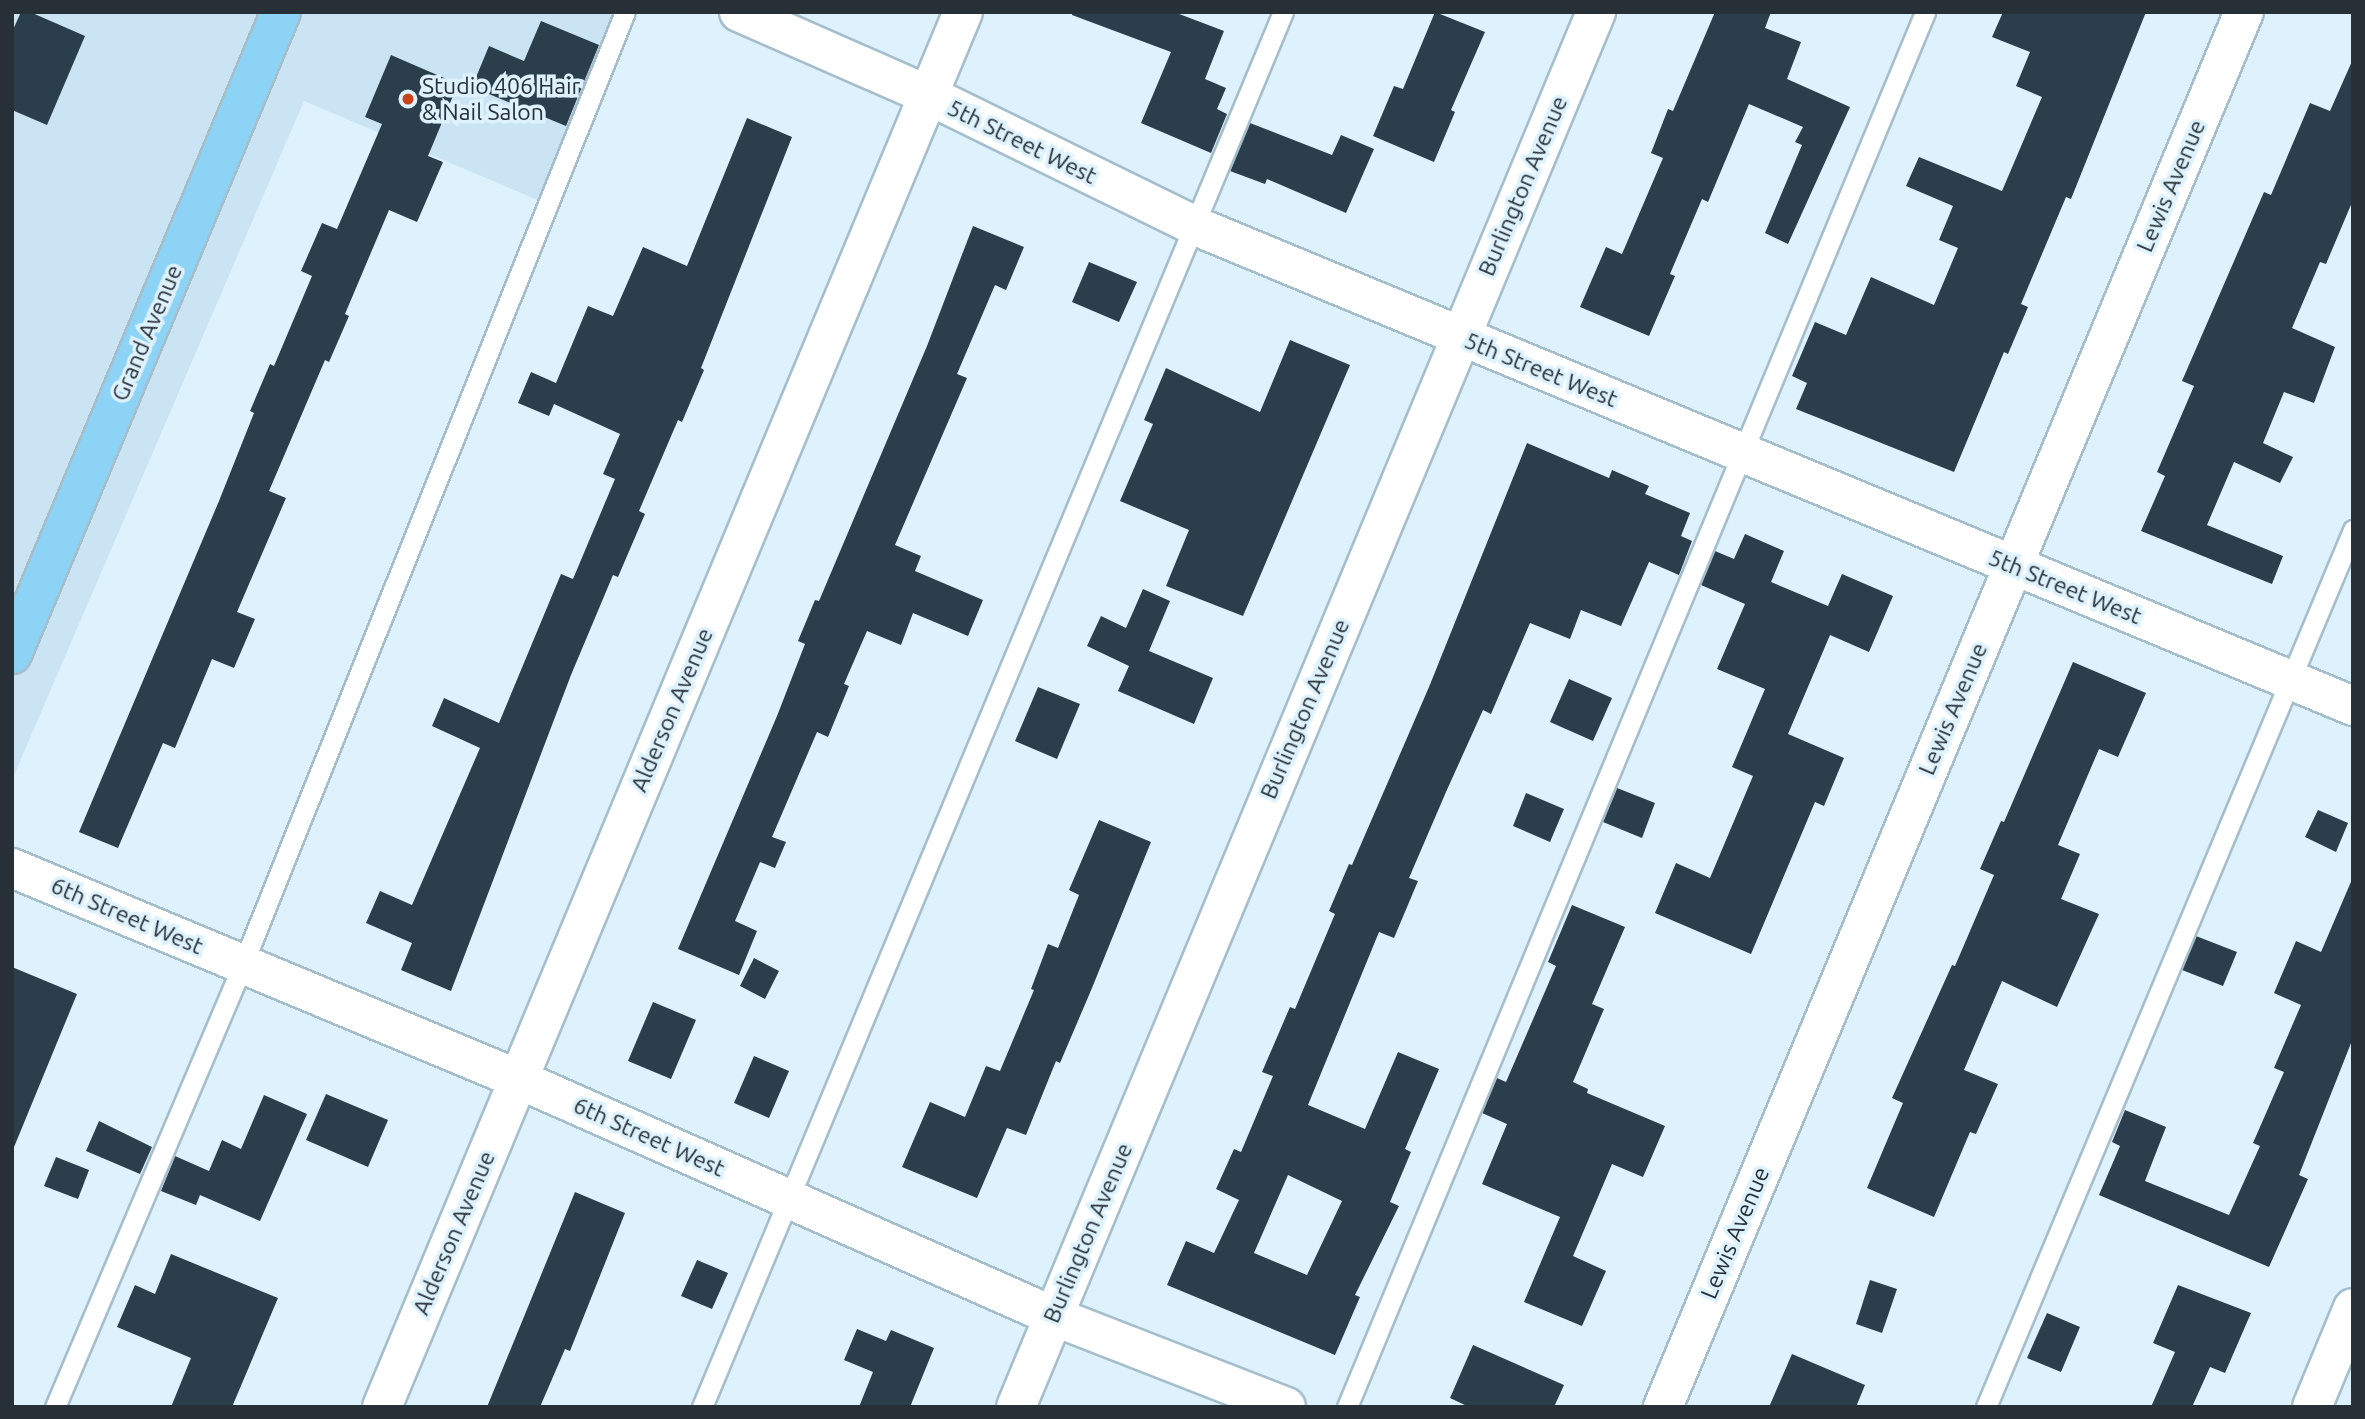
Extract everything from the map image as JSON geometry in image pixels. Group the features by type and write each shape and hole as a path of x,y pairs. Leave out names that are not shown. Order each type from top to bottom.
{"main road":[{"name":"Grand Avenue","path":"12,654 281,12"}],"street":[{"name":"5th Street West","path":"739,12 928,95 1193,225 2353,706"},
{"name":"Alderson Avenue","path":"382,1407 963,12"},
{"name":"Burlington Avenue","path":"1016,1407 1596,12"},
{"name":"Lewis Avenue","path":"1663,1407 2244,12"},
{"name":"6th Street West","path":"12,868 518,1079 1054,1316 1286,1407"},
{"path":"2312,1407 2353,1308"}],"lane":[{"path":"55,1407 243,964 625,12"},
{"path":"702,1407 1283,12"},
{"path":"1348,1407 1925,12"},
{"path":"1986,1407 2353,530"}],"shaded area":[{"path":"12,12 625,12 547,204 304,101 12,780"}],"building":[{"path":"21,12 30,12 85,36 47,125 12,110 12,32"},
{"path":"1072,12 1174,12 1224,31 1205,79 1226,88 1217,109 1227,114 1211,153 1141,123 1171,52 1072,15"},
{"path":"1435,12 1485,32 1451,110 1455,112 1434,162 1373,136 1394,86 1403,89"},
{"path":"1715,12 1771,12 1765,28 1801,42 1787,79 1850,107 1788,244 1765,233 1802,145 1795,142 1803,127 1749,104 1708,202 1702,199 1670,274 1675,276 1649,336 1580,307 1606,247 1622,254 1663,158 1651,153 1668,109 1673,111"},
{"path":"2003,12 2146,12 2071,199 2066,197 2021,304 2028,307 2008,354 2004,352 1954,472 1796,409 1807,383 1792,376 1815,322 1846,335 1871,277 1934,305 1958,248 1939,240 1953,206 1906,186 1919,157 2002,191 2042,97 2016,86 2030,52 1992,37"},
{"path":"541,21 599,45 566,126 472,87 489,46 524,61"},
{"path":"391,55 458,84 428,156 443,162 417,222 389,210 345,314 349,316 329,362 325,360 269,491 286,498 237,612 255,619 234,668 212,659 175,748 163,743 118,848 79,832 219,501 254,413 250,411 270,364 274,366 312,276 301,271 322,223 337,229 382,124 365,117"},
{"path":"2353,59 2353,200 2326,264 2320,262 2292,328 2335,347 2314,403 2284,392 2263,443 2293,457 2280,483 2234,462 2207,525 2283,556 2272,584 2141,531 2165,476 2157,472 2194,386 2182,381 2264,192 2271,195 2310,103 2330,111"},
{"path":"747,118 792,137 701,368 704,370 682,422 678,420 639,511 645,514 618,577 613,575 571,675 451,991 401,970 412,943 366,923 380,891 412,905 480,748 432,726 444,698 499,723 561,574 573,579 615,479 603,474 620,434 554,404 549,416 518,403 531,372 556,383 588,306 613,316 643,247 687,266"},
{"path":"1250,123 1332,155 1341,135 1374,149 1346,213 1267,179 1265,184 1230,171"},
{"path":"973,226 1024,247 1006,290 995,285 957,374 967,378 895,545 921,556 915,571 983,600 968,636 913,613 901,645 867,631 844,684 849,686 828,737 817,732 772,837 786,842 775,868 760,862 735,921 757,931 739,975 678,949 777,716 805,644 798,641 815,600 819,601 927,346"},
{"path":"1089,262 1137,282 1119,322 1072,302"},
{"path":"1290,340 1350,365 1243,616 1166,586 1189,530 1120,501 1153,424 1144,420 1166,368 1260,412"},
{"path":"1527,443 1609,478 1612,470 1649,486 1645,494 1690,513 1681,536 1692,541 1679,575 1649,562 1621,626 1581,610 1570,639 1530,623 1491,714 1483,710 1446,792 1409,878 1418,881 1394,938 1379,932 1308,1105 1365,1129 1398,1052 1439,1069 1405,1149 1411,1152 1390,1202 1399,1206 1355,1295 1360,1297 1335,1355 1167,1285 1186,1241 1214,1253 1239,1200 1216,1189 1234,1149 1241,1152 1273,1076 1262,1072 1290,1007 1295,1009 1335,914 1329,911 1349,864 1352,865 1429,687","holes":["1288,1175 1342,1201 1307,1275 1254,1253"]},
{"path":"1745,534 1784,551 1771,582 1828,606 1842,574 1893,596 1869,652 1830,635 1788,734 1844,758 1824,806 1815,802 1751,954 1655,913 1676,863 1710,878 1753,776 1732,767 1765,689 1717,669 1745,604 1701,585 1715,551 1734,559"},
{"path":"1143,589 1170,601 1149,651 1213,678 1194,724 1118,691 1129,666 1087,646 1101,616 1126,628"},
{"path":"2073,662 2146,693 2118,757 2099,749 2058,845 2080,854 2061,899 2099,914 2057,1007 2002,981 1964,1070 1998,1084 1976,1134 1970,1132 1934,1217 1867,1188 1903,1103 1892,1098 1952,965 1955,966 1994,875 1980,869 2001,821 2004,822"},
{"path":"1569,679 1612,698 1593,741 1550,722"},
{"path":"1038,687 1080,704 1057,759 1015,741"},
{"path":"1617,788 1655,803 1642,838 1603,822"},
{"path":"1526,793 1564,809 1550,842 1513,826"},
{"path":"2318,810 2348,823 2336,852 2305,837"},
{"path":"1099,820 1151,842 1092,988 1060,1063 1056,1061 1026,1135 1007,1128 977,1198 902,1167 930,1102 965,1117 986,1066 1000,1071 1034,990 1031,989 1048,944 1058,948 1079,895 1069,890"},
{"path":"2353,877 2353,1038 2299,1175 2308,1179 2269,1267 2099,1195 2120,1146 2112,1142 2125,1110 2166,1127 2145,1181 2229,1215 2260,1146 2253,1143 2284,1072 2274,1068 2301,1005 2274,993 2296,941 2321,952"},
{"path":"1572,905 1625,927 1592,1004 1604,1009 1573,1082 1588,1089 1587,1093 1665,1126 1643,1177 1612,1164 1573,1256 1606,1271 1582,1326 1524,1302 1560,1217 1482,1184 1507,1124 1482,1113 1497,1078 1506,1082 1556,966 1548,962"},
{"path":"2196,936 2237,952 2223,986 2182,970"},
{"path":"754,958 779,971 765,999 740,986"},
{"path":"12,967 77,994 12,1152"},
{"path":"653,1002 696,1020 671,1079 628,1061"},
{"path":"754,1056 789,1071 769,1118 734,1103"},
{"path":"326,1094 388,1120 368,1167 306,1140"},
{"path":"264,1095 307,1114 260,1221 200,1195 196,1205 161,1191 175,1156 209,1171 222,1140 241,1149"},
{"path":"99,1121 152,1147 140,1174 86,1151"},
{"path":"56,1157 89,1170 78,1199 44,1186"},
{"path":"575,1192 625,1213 570,1351 565,1349 540,1407 487,1407"},
{"path":"171,1254 278,1298 232,1407 171,1407 191,1358 117,1327 135,1285 155,1294"},
{"path":"697,1260 728,1273 712,1309 681,1296"},
{"path":"1870,1280 1897,1289 1882,1333 1856,1324"},
{"path":"2178,1285 2251,1313 2225,1373 2210,1367 2192,1407 2151,1407 2175,1352 2153,1343"},
{"path":"2047,1313 2080,1327 2061,1372 2027,1358"},
{"path":"857,1329 886,1341 891,1330 934,1348 910,1407 859,1407 873,1372 844,1360"},
{"path":"1473,1345 1564,1385 1554,1407 1469,1407 1450,1398"},
{"path":"1792,1354 1865,1385 1856,1407 1769,1407"}],"place":[{"name":"Studio 406 Hair & Nail Salon","path":"408,99"}]}
